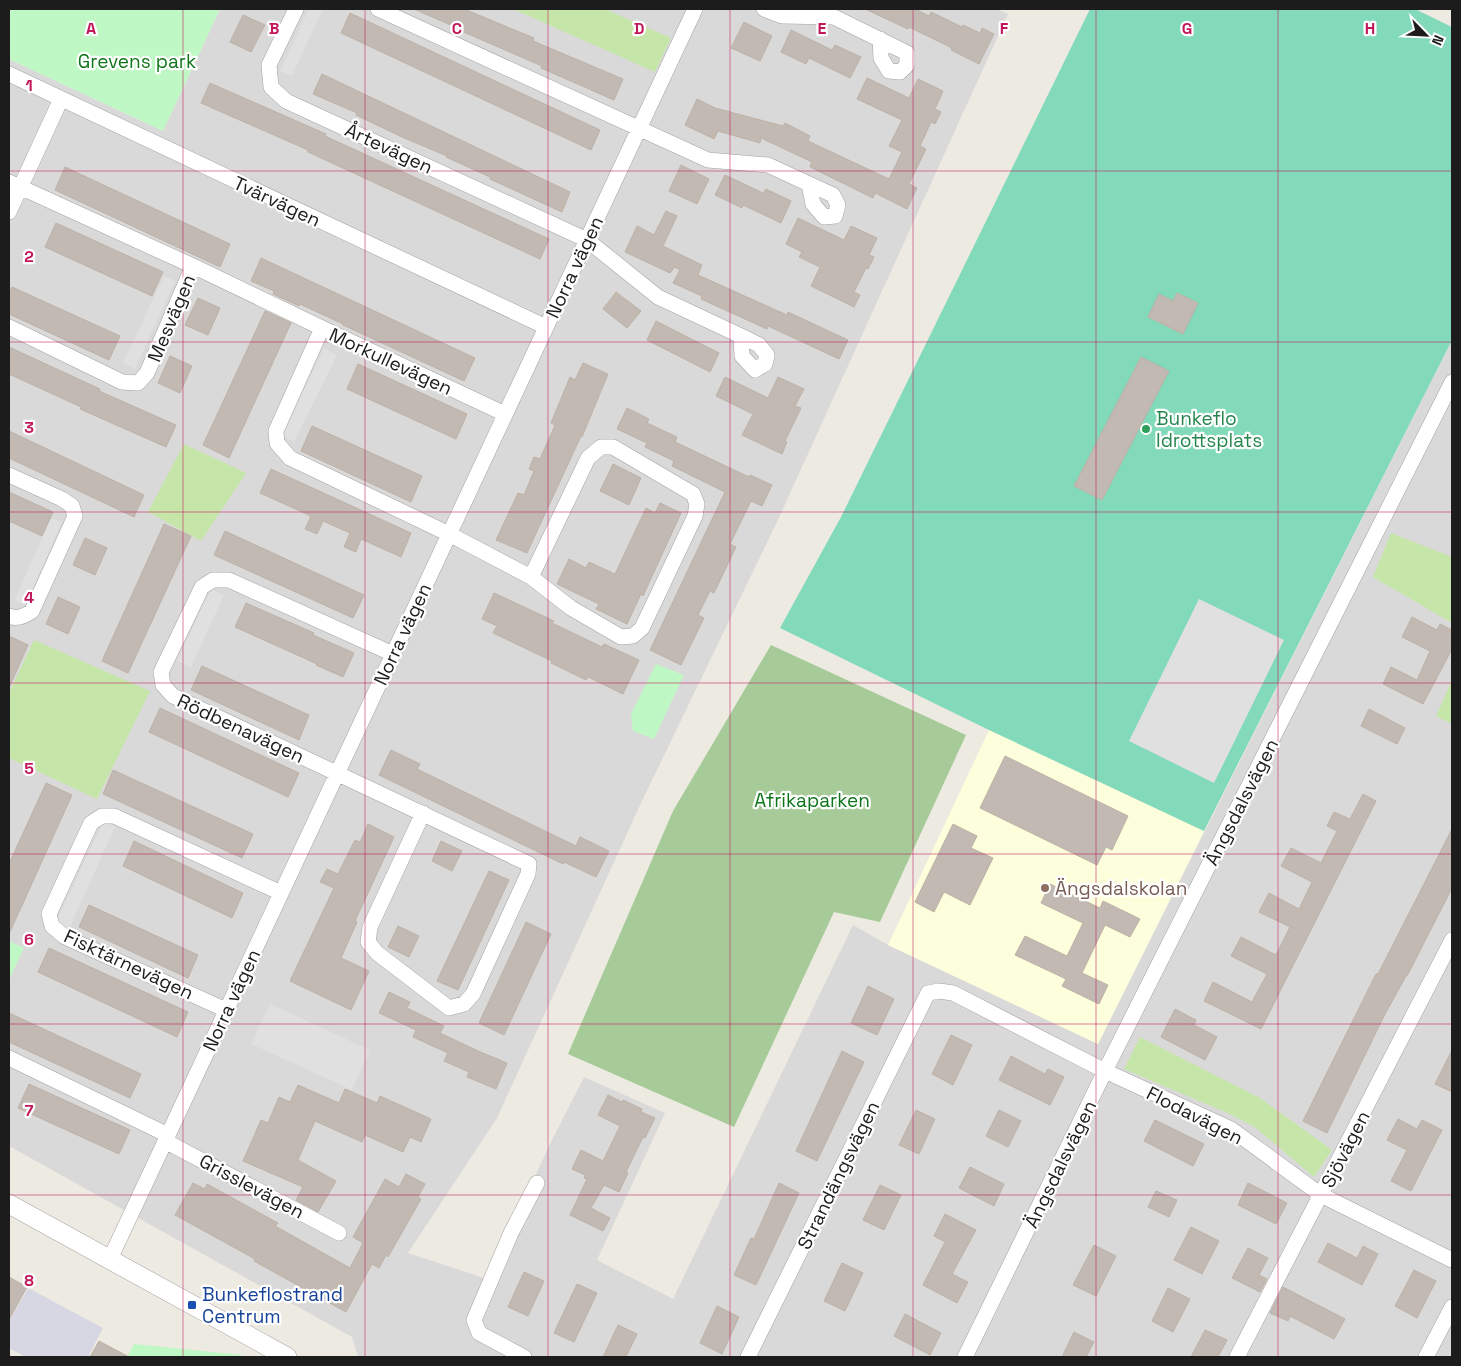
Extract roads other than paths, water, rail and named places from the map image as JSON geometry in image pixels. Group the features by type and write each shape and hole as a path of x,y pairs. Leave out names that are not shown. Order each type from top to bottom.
{"street":[{"name":"Årtevägen","path":"296,9 270,65 271,87 286,101 587,240 658,297 741,336"},
{"path":"378,9 708,160 768,165 809,184"},
{"name":"Norra vägen","path":"110,1259 695,9"},
{"path":"764,9 782,16 834,17 880,39"},
{"name":"Tvärvägen","path":"9,74 546,327"},
{"path":"9,212 15,184 61,99"},
{"name":"Mesvägen","path":"9,327 122,382 138,383 147,373 193,266 15,184"},
{"path":"193,266 322,328"},
{"name":"Morkullevägen","path":"505,414 322,328 276,431 277,443 290,458 449,534 531,576 571,608 621,637 633,636 642,628 695,516 697,504 693,494 613,447 601,447 588,458 531,576"},
{"name":"Ängsdalsvägen","path":"965,1357 1105,1071 1452,382"},
{"path":"9,475 62,499 72,506 75,516 32,611 25,616 13,618 9,616"},
{"name":"Rödbenavägen","path":"393,654 228,580 213,580 202,587 161,672 163,685 173,696 423,813 529,864 528,874 473,994 464,1004 449,1008 377,953 368,942 370,928 423,813"},
{"name":"Fisktärnevägen","path":"226,1010 65,937 52,926 49,914 91,824 102,816 114,816 281,893"},
{"name":"Sjövägen","path":"1237,1357 1452,940"},
{"name":"Flodavägen","path":"928,994 939,991 953,993 1105,1071 1231,1129 1321,1195 1452,1260"},
{"name":"Strandängsvägen","path":"748,1357 928,994"},
{"name":"Grisslevägen","path":"9,1058 166,1138 339,1233"},
{"path":"524,1357 479,1333 474,1320 511,1233 537,1183"},
{"path":"9,1204 287,1357"},
{"path":"1426,1357 1452,1307"}],"place":[{"name":"Bunkeflo Idrottsplats","path":"1146,429"},
{"name":"Ängsdalskolan","path":"1045,888"},
{"name":"Bunkeflostrand Centrum","path":"192,1305"}],"park label":[{"name":"Grevens park","path":"137,61"},
{"name":"Afrikaparken","path":"812,800"}]}
